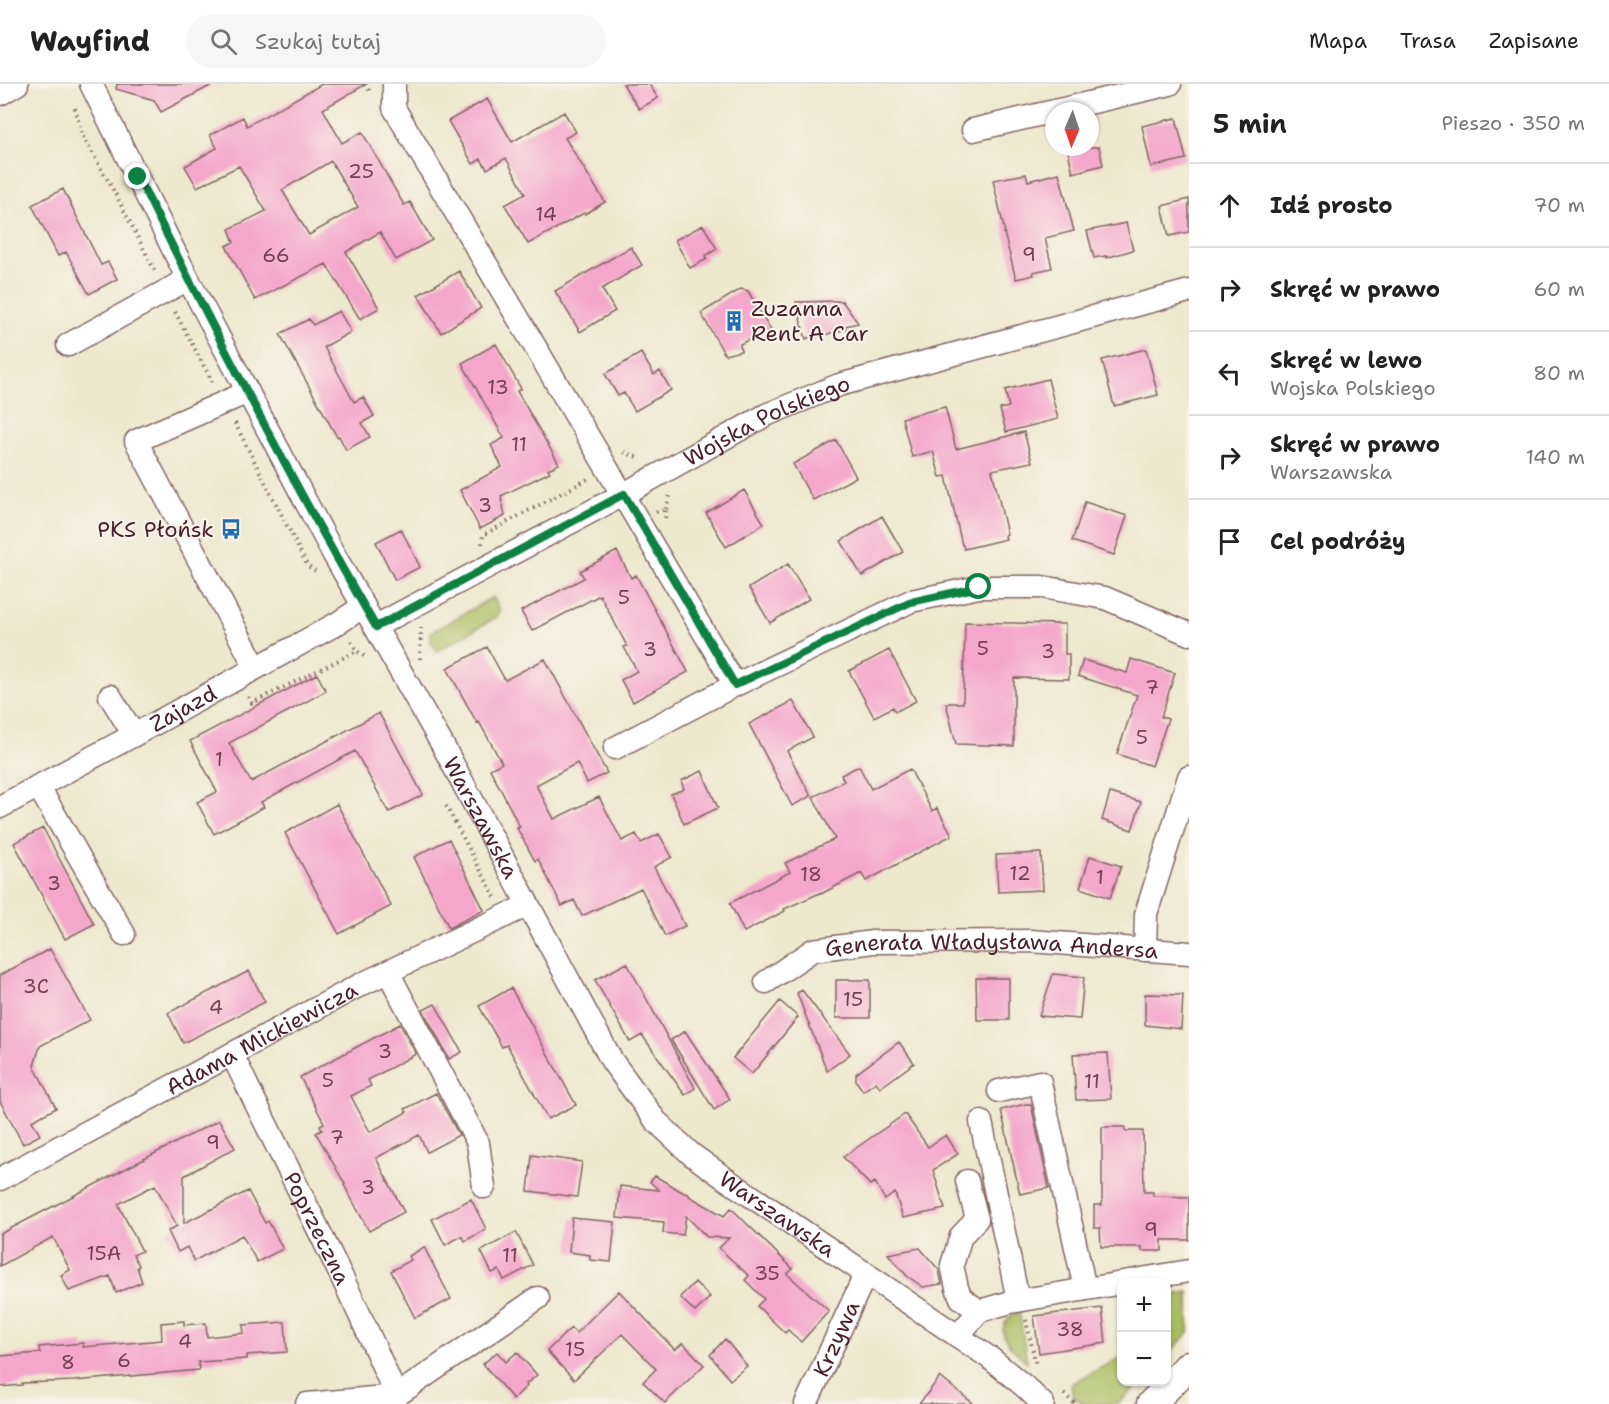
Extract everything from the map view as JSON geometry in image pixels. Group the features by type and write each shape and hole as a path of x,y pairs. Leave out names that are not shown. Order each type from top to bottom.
{"main road":[{"path":"1151,1404 1189,1365"}],"street":[{"path":"0,94 17,84"},
{"name":"Warszawska","path":"91,84 188,279 333,552 442,744 612,1061 656,1121 692,1154 990,1358 1043,1404"},
{"path":"394,84 394,108 735,685"},
{"path":"973,130 1170,84"},
{"path":"68,345 188,279"},
{"name":"Wojska Polskiego","path":"376,627 766,415 839,385 1189,291"},
{"path":"248,392 136,441 256,668"},
{"path":"615,748 735,685 911,602 979,587 1042,587 1105,598 1189,634"},
{"name":"Zajazd","path":"0,807 338,623 364,606"},
{"path":"110,696 134,735"},
{"path":"1145,950 1146,914 1189,777"},
{"path":"38,786 124,934"},
{"name":"Adama Mickiewicza","path":"0,1179 360,985 528,905"},
{"name":"Generała Władysława Andersa","path":"766,982 813,950 873,942 1030,941 1189,953"},
{"path":"388,972 478,1143 484,1187"},
{"name":"Poprzeczna","path":"232,1054 323,1238 377,1352 396,1400"},
{"path":"999,1091 1040,1082 1085,1289"},
{"path":"981,1122 1021,1306"},
{"path":"967,1181 977,1220 961,1236 952,1265 961,1298 979,1311 1021,1306 1085,1289 1117,1284"},
{"path":"1150,1278 1189,1271"},
{"name":"Krzywa","path":"816,1398 866,1274"},
{"path":"307,1404 396,1400 537,1298"},
{"path":"958,1336 979,1311"}],"path":[{"path":"74,100 82,135 115,193"},
{"path":"481,548 483,535 608,469"},
{"path":"666,509 669,497 674,492"},
{"path":"1021,1306 1035,1364 1043,1372"},
{"path":"1059,1388 1074,1404"}],"green space":[{"path":"493,597 500,610 497,617 437,651 431,642 430,633"},
{"path":"1189,1292 1189,1332 1171,1352 1171,1332 1171,1295"},
{"path":"1019,1310 1027,1362 1013,1350 1004,1337 1003,1331 1010,1317"},
{"path":"1117,1359 1117,1386 1137,1386 1119,1403 1085,1404 1073,1397 1071,1384"}],"building":[{"path":"117,84 214,84 161,112 154,100 116,89"},
{"path":"322,84 366,84 323,109 342,143 362,132 404,205 410,202 432,240 396,260 380,232 346,252 379,308 360,319 326,264 255,300 226,246 234,242 229,229 266,211 239,166 197,187 185,166 217,148 210,135 243,117 247,126","holes":["331,161 358,207 309,235 282,190"]},
{"path":"623,84 649,84 658,98 639,109"},
{"path":"487,99 512,142 564,112 576,132 565,138 605,202 528,244 505,205 525,194 506,158 487,169 481,159 473,164 448,121"},
{"path":"1176,118 1186,159 1151,167 1142,126"},
{"path":"1099,147 1103,165 1073,173 1069,156 1099,156"},
{"path":"1059,173 1074,231 1045,238 1052,268 1016,279 993,180 1026,174 1028,181"},
{"path":"63,189 101,265 108,262 117,279 89,294 66,252 58,256 32,205"},
{"path":"1189,199 1189,232 1169,236 1162,206"},
{"path":"1126,223 1133,250 1106,258 1106,256 1094,258 1087,231"},
{"path":"703,225 717,249 705,256 707,259 690,268 675,240"},
{"path":"631,247 642,265 602,289 615,311 580,332 555,291"},
{"path":"459,271 481,308 441,333 418,295"},
{"name":"Zuzanna Rent A Car","path":"741,289 748,291 771,330 740,344 741,351 725,355 701,313"},
{"path":"842,301 858,323 845,326 846,329 806,339 796,302"},
{"path":"339,311 351,332 324,347 354,402 363,397 374,416 362,423 370,437 346,450 280,334 309,319 313,325"},
{"path":"496,344 521,389 517,391 559,464 548,469 550,472 501,496 505,516 480,529 460,490 502,467 491,445 504,438 462,363"},
{"path":"1146,349 1158,395 1114,406 1102,360"},
{"path":"641,353 654,375 660,371 671,390 635,411 624,393 618,396 605,374"},
{"path":"1048,379 1058,419 1006,432 1000,409 1009,407 1005,390"},
{"path":"945,407 956,449 1024,432 1032,462 992,470 1007,534 1006,539 964,549 946,476 940,477 933,451 912,457 902,418"},
{"path":"836,440 856,477 813,500 793,464"},
{"path":"744,490 764,524 726,547 706,513"},
{"path":"1085,502 1127,516 1114,555 1072,541"},
{"path":"882,516 903,552 862,576 841,541"},
{"path":"401,529 420,567 395,580 376,542"},
{"path":"617,551 631,578 636,575 688,672 633,702 621,680 637,671 624,647 627,646 600,595 532,631 521,611 584,578 580,571"},
{"path":"788,564 809,599 770,623 749,588"},
{"path":"965,622 1065,624 1065,654 1069,654 1069,679 1014,678 1014,746 956,744 946,703 963,703"},
{"path":"487,647 505,680 545,659 607,773 587,783 577,763 536,785 554,819 599,797 622,841 636,834 641,843 659,834 672,857 654,867 685,926 665,936 641,888 582,916 574,900 562,906 538,859 535,861 517,828 520,827 490,769 502,763 447,668"},
{"path":"889,650 916,701 895,712 893,707 874,717 849,671"},
{"path":"1131,659 1175,673 1161,717 1168,719 1152,766 1117,754 1137,695 1078,676 1083,660 1127,673"},
{"path":"317,674 326,691 229,743 251,782 379,713 423,795 389,812 355,751 261,802 264,807 214,834 197,802 217,792 190,741"},
{"path":"793,701 813,737 787,751 811,796 792,806 749,724"},
{"path":"859,766 871,789 910,769 932,811 937,808 952,835 866,881 861,873 821,894 784,909 785,911 744,932 730,903 790,872 785,863 835,839 813,797 844,781 841,775"},
{"path":"702,771 718,808 684,824 671,794 684,789 681,781"},
{"path":"1110,793 1141,802 1132,830 1102,820"},
{"path":"337,804 391,906 339,934 285,833"},
{"path":"43,828 94,924 65,939 14,843"},
{"path":"449,839 484,910 449,928 414,857"},
{"path":"1041,853 1043,890 998,892 996,855"},
{"path":"1090,856 1121,866 1110,898 1080,888"},
{"path":"50,949 90,1020 40,1046 34,1066 56,1108 32,1121 40,1135 23,1144 0,1101 0,975"},
{"path":"627,963 695,1088 685,1095 642,1035 630,1042 595,980"},
{"path":"249,971 265,1002 183,1043 168,1013"},
{"path":"1053,974 1084,977 1080,1019 1039,1016"},
{"path":"976,978 1009,978 1009,1020 977,1020"},
{"path":"836,980 870,980 870,1018 836,1018"},
{"path":"511,988 576,1105 548,1119 507,1045 502,1047 479,1006"},
{"path":"802,990 850,1054 827,1071 797,993"},
{"path":"1145,994 1183,995 1181,1029 1145,1025"},
{"path":"780,1001 798,1017 752,1074 733,1058"},
{"path":"435,1004 462,1052 449,1059 423,1010"},
{"path":"400,1024 416,1054 368,1080 371,1086 351,1096 370,1132 407,1112 405,1109 436,1093 459,1135 427,1152 419,1135 376,1158 404,1212 369,1231 316,1133 322,1130 320,1125 324,1123 300,1077"},
{"path":"685,1031 730,1099 714,1110 671,1040"},
{"path":"899,1042 914,1063 880,1088 876,1082 863,1091 856,1081 856,1074"},
{"path":"1108,1053 1111,1099 1076,1100 1073,1054"},
{"path":"1031,1104 1049,1188 1020,1194 1001,1110"},
{"path":"905,1114 928,1147 946,1135 958,1154 933,1170 945,1209 903,1218 895,1193 885,1200 875,1182 870,1185 843,1157"},
{"path":"219,1120 235,1148 184,1176 184,1223 248,1191 265,1223 268,1221 283,1249 257,1262 242,1235 194,1261 187,1247 178,1252 168,1231 177,1226 155,1185 118,1204 142,1251 133,1255 139,1266 137,1267 142,1282 116,1293 110,1276 69,1291 61,1275 70,1270 53,1237 0,1266 0,1234"},
{"path":"1102,1127 1125,1127 1125,1131 1143,1131 1144,1192 1153,1192 1153,1196 1189,1197 1189,1240 1162,1240 1162,1251 1142,1251 1142,1247 1101,1247 1100,1228 1094,1228 1094,1205 1102,1205"},
{"path":"532,1155 582,1162 577,1197 528,1191"},
{"path":"655,1176 724,1216 731,1208 793,1269 787,1274 829,1311 801,1342 788,1330 785,1333 757,1306 764,1299 745,1280 749,1276 719,1248 729,1238 707,1237 686,1216 683,1235 663,1233 664,1222 617,1218 620,1186 659,1190 650,1182"},
{"path":"471,1199 486,1229 465,1241 462,1236 445,1245 432,1219"},
{"path":"572,1218 615,1222 611,1262 590,1260 590,1255 569,1252"},
{"path":"516,1232 533,1265 504,1280 499,1270 492,1273 481,1251"},
{"path":"424,1247 451,1299 415,1318 391,1271 411,1260 409,1256"},
{"path":"920,1248 939,1270 942,1284 923,1287 907,1276 888,1254"},
{"path":"695,1282 710,1297 695,1312 680,1297"},
{"path":"619,1291 675,1350 683,1343 704,1365 665,1403 643,1382 656,1369 622,1334 574,1380 547,1351 571,1328 576,1333"},
{"path":"1102,1308 1106,1343 1039,1353 1034,1316"},
{"path":"184,1321 184,1325 206,1323 207,1337 244,1333 243,1325 285,1322 287,1352 247,1355 247,1359 198,1362 199,1370 74,1381 22,1383 22,1385 0,1387 0,1356 40,1353 39,1347 83,1343 83,1347 162,1340 161,1323"},
{"path":"725,1339 747,1366 730,1380 710,1355"},
{"path":"497,1352 506,1362 517,1352 537,1375 513,1399 483,1364"},
{"path":"940,1377 974,1404 919,1404"}],"place":[{"name":"Zuzanna Rent A Car","path":"734,321"},
{"name":"PKS Płońsk","path":"231,529"}],"route":[{"path":"138,177 188,279 333,552 376,627 624,494 735,685 911,602 979,587"}]}
